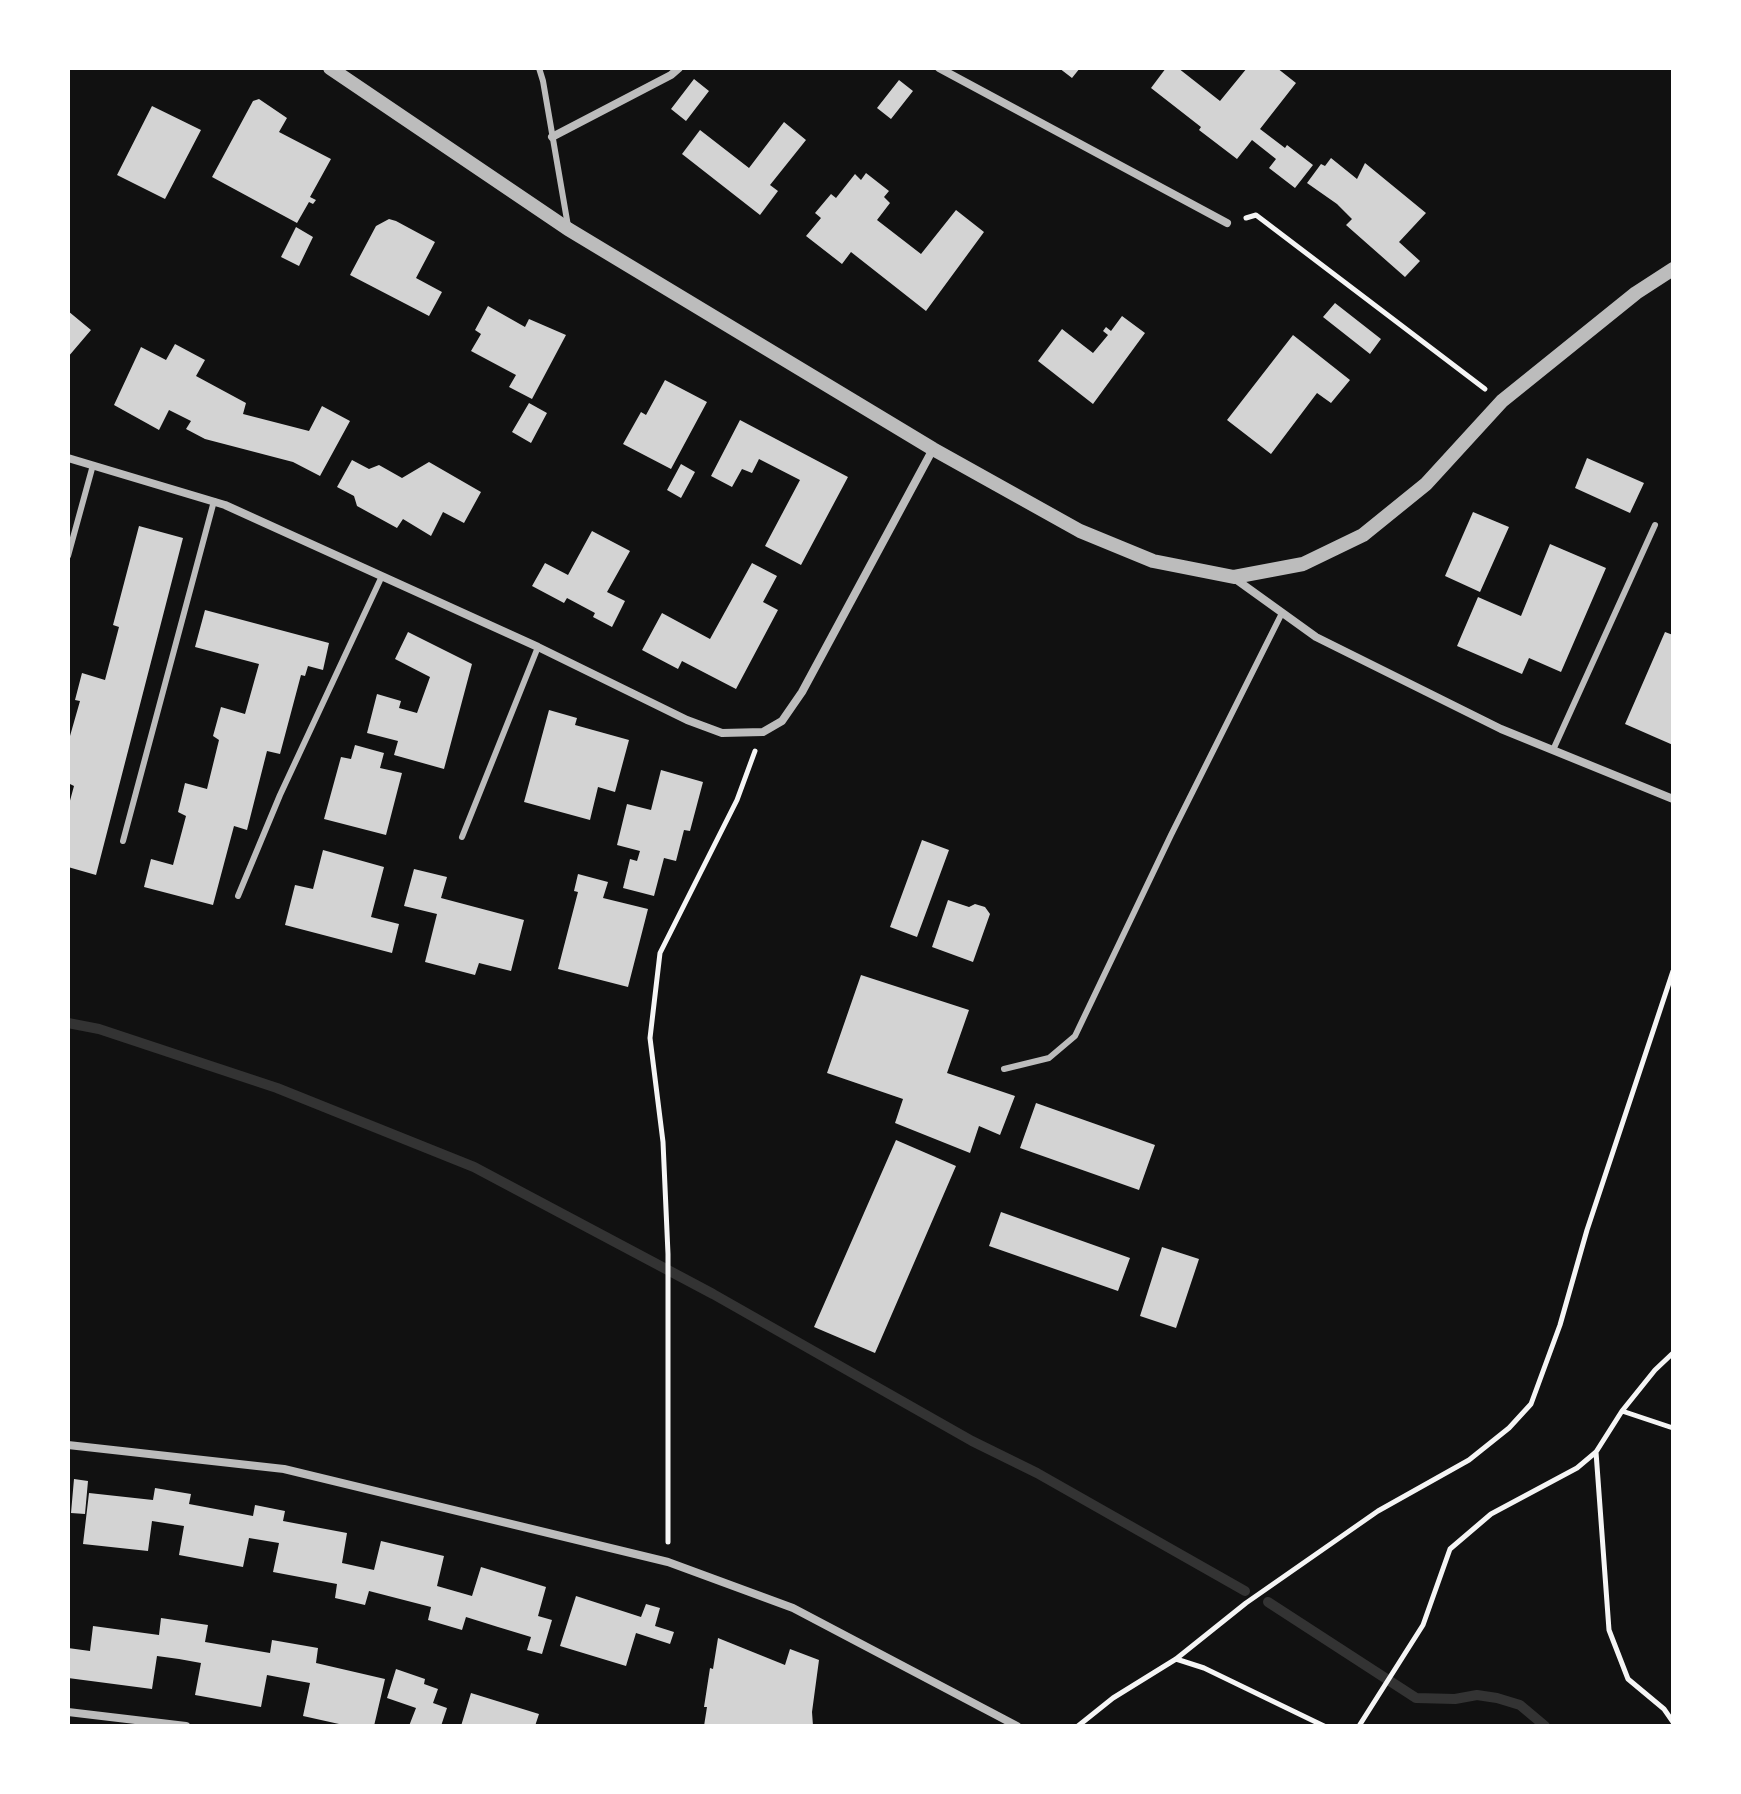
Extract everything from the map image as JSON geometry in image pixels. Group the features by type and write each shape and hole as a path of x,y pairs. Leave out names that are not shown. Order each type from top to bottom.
{"street":[{"path":"330,68 568,229 933,449 1095,537 1153,561 1234,577 1303,564 1363,535 1426,484 1502,401 1636,293 1673,269"},
{"path":"552,137 679,68"},
{"path":"939,68 1227,223"},
{"path":"68,458 214,501 538,647 687,720 722,733 763,732 782,721 802,692 933,449"},
{"path":"1234,577 1316,637 1501,729 1673,799"},
{"path":"68,1445 284,1469 668,1562 793,1608 1017,1726"},
{"path":"68,1712 186,1726"}],"lane":[{"path":"539,68 568,229"},
{"path":"68,556 93,465"},
{"path":"123,841 214,501"},
{"path":"1553,750 1655,525"},
{"path":"238,896 280,795 382,576"},
{"path":"1004,1069 1049,1058 1075,1036 1282,613"},
{"path":"462,837 538,647"}],"path":[{"path":"1227,223 1256,215 1502,401"},
{"path":"668,1562 668,1254 663,1142 650,1038 660,953 737,800 763,732"},
{"path":"1078,1726 1113,1698 1176,1659 1246,1603 1378,1511 1469,1460 1509,1428 1531,1404 1560,1325 1587,1230 1673,971"},
{"path":"1359,1726 1423,1625 1450,1549 1491,1514 1577,1468 1596,1452 1622,1411 1673,1353"},
{"path":"1622,1411 1673,1428"},
{"path":"1596,1452 1609,1630 1628,1679 1664,1709 1673,1722"},
{"path":"1176,1659 1204,1668 1324,1726"}],"building":[{"path":"1059,68 1080,68 1072,78"},
{"path":"1166,68 1178,68 1220,101 1247,68 1277,68 1296,83 1260,129 1313,165 1295,188 1269,168 1276,159 1252,140 1237,159 1151,88"},
{"path":"694,79 709,91 686,121 671,109"},
{"path":"899,80 913,91 891,119 877,108"},
{"path":"259,99 287,118 279,132 331,159 310,197 316,200 313,204 309,202 297,223 212,177 253,101"},
{"path":"152,106 201,130 165,199 117,175"},
{"path":"784,122 806,140 770,185 778,191 760,215 682,154 700,130 749,168"},
{"path":"1331,158 1357,179 1365,163 1426,213 1399,242 1420,261 1405,277 1346,225 1352,219 1337,204 1307,183 1321,164 1325,166"},
{"path":"866,173 889,191 884,197 890,203 877,220 921,254 956,210 984,232 926,311 851,252 842,264 806,236 821,218 815,213 831,194 836,198 855,174 861,180"},
{"path":"389,219 435,242 416,278 442,292 429,316 350,275 376,226"},
{"path":"296,227 313,237 299,266 281,257"},
{"path":"1335,303 1381,339 1370,354 1323,317"},
{"path":"488,306 525,327 529,319 566,335 532,399 509,387 516,375 471,351 481,334 475,330"},
{"path":"68,311 91,330 68,357"},
{"path":"1122,316 1145,333 1093,404 1038,361 1062,329 1093,353 1108,335 1103,331 1106,327 1111,331"},
{"path":"1293,335 1350,380 1331,403 1317,393 1271,454 1227,420"},
{"path":"175,344 205,360 196,376 246,403 243,414 309,431 322,406 350,421 320,476 293,462 205,439 186,429 191,421 169,410 159,430 114,405 141,347 166,360"},
{"path":"665,380 707,402 671,469 623,444 641,412 646,415"},
{"path":"529,403 547,413 531,443 512,432"},
{"path":"740,420 848,477 801,565 765,546 800,480 759,459 752,473 742,469 732,487 711,476"},
{"path":"1587,458 1644,483 1630,513 1575,488"},
{"path":"352,460 369,469 379,465 402,478 429,462 481,492 464,523 443,512 431,536 403,519 397,528 357,506 354,496 337,487"},
{"path":"681,464 695,472 681,498 667,490"},
{"path":"1473,512 1509,527 1480,592 1445,576"},
{"path":"139,526 183,538 96,875 68,867 68,808 74,786 68,783 68,743 80,701 75,700 82,673 105,680 119,627 113,625"},
{"path":"592,531 630,551 607,592 625,601 612,627 593,617 595,613 567,598 564,603 532,586 545,563 568,575"},
{"path":"1550,544 1606,568 1561,672 1529,658 1522,674 1457,646 1478,597 1521,616"},
{"path":"752,563 777,576 763,602 778,610 736,689 682,661 678,669 642,650 662,613 710,639"},
{"path":"205,610 329,643 323,670 308,666 305,676 301,675 280,754 267,751 247,830 234,826 213,905 144,887 151,859 173,865 186,816 178,812 185,783 207,789 219,740 213,736 221,707 245,714 259,664 195,647"},
{"path":"408,632 472,664 444,769 394,755 398,741 367,733 377,694 401,701 399,708 417,713 430,677 395,659"},
{"path":"1665,632 1673,635 1673,745 1625,724"},
{"path":"549,710 577,718 575,725 629,740 615,792 598,787 590,820 524,802"},
{"path":"355,745 384,753 380,768 402,773 386,835 324,819 341,757 351,759"},
{"path":"661,770 703,782 690,831 684,830 676,861 664,858 654,896 623,888 630,859 637,861 640,851 617,845 627,804 651,810"},
{"path":"922,840 949,850 917,937 890,927"},
{"path":"323,850 384,867 371,917 399,924 392,953 285,925 295,885 313,889"},
{"path":"414,869 447,877 441,898 524,920 511,971 479,963 475,975 425,962 437,914 404,906"},
{"path":"578,874 608,882 603,898 648,909 628,987 558,969 578,892 574,891"},
{"path":"948,900 969,907 975,904 985,907 990,914 973,962 932,947"},
{"path":"861,975 969,1010 947,1073 1015,1096 1000,1135 979,1126 970,1153 895,1123 903,1099 827,1073"},
{"path":"1036,1103 1155,1145 1139,1190 1020,1148"},
{"path":"896,1140 956,1166 875,1353 814,1327"},
{"path":"1001,1212 1130,1258 1118,1291 989,1246"},
{"path":"1162,1247 1199,1259 1176,1328 1140,1316"},
{"path":"74,1479 88,1481 85,1514 71,1513"},
{"path":"155,1488 191,1494 189,1504 253,1516 255,1505 285,1511 283,1521 347,1533 342,1563 374,1570 381,1541 444,1556 437,1586 472,1596 481,1567 546,1587 538,1616 552,1620 542,1654 527,1650 531,1637 466,1617 462,1630 428,1620 431,1607 369,1591 365,1605 335,1598 337,1584 273,1572 279,1543 249,1538 243,1567 179,1555 184,1526 152,1521 148,1551 83,1544 89,1493 153,1500"},
{"path":"576,1596 641,1617 646,1604 660,1608 655,1626 674,1632 670,1644 636,1633 626,1666 560,1646"},
{"path":"161,1618 208,1625 205,1642 270,1653 272,1640 318,1648 316,1663 385,1679 374,1726 348,1726 303,1716 310,1683 267,1675 261,1707 195,1695 201,1663 179,1659 157,1656 152,1689 68,1678 68,1648 90,1651 93,1626 159,1635"},
{"path":"718,1638 785,1665 790,1649 819,1660 813,1726 704,1726 710,1668 713,1669"},
{"path":"396,1669 425,1679 424,1684 438,1689 433,1703 447,1708 441,1726 409,1726 416,1708 387,1698"},
{"path":"471,1693 539,1714 535,1726 461,1726"}],"waterway":[{"path":"68,1023 99,1029 277,1088 474,1167 713,1294 1245,1591"},
{"path":"1268,1602 1416,1698 1455,1699 1477,1695 1497,1698 1520,1705 1545,1726"}]}
